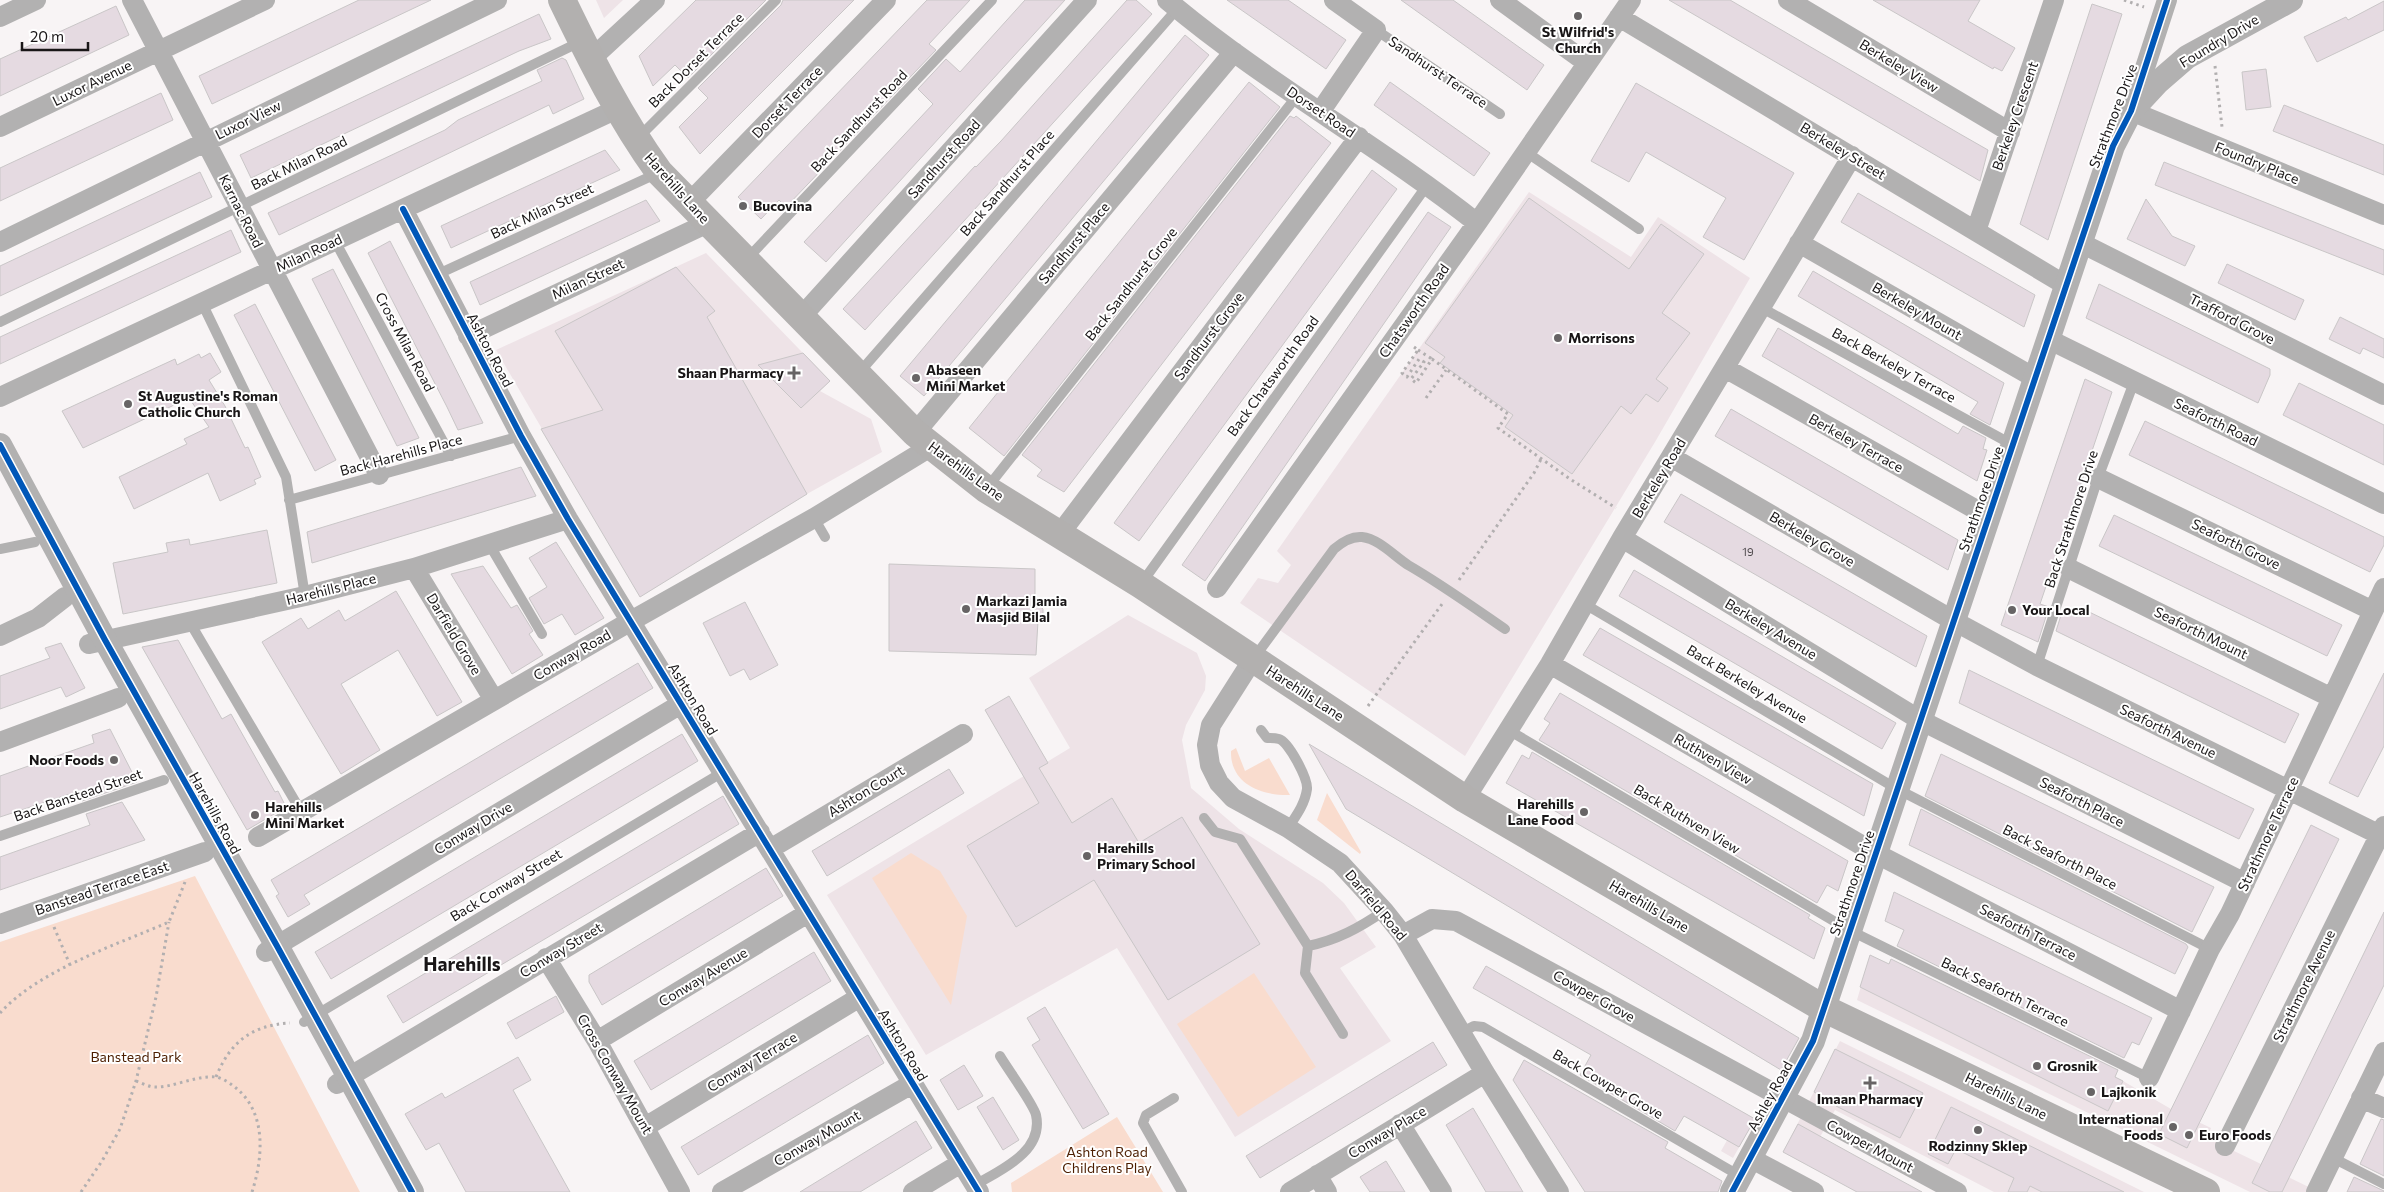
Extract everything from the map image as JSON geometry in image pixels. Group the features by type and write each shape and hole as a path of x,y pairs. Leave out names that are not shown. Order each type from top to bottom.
{"main road":[{"name":"Harehills Lane","path":"562,0 617,110 659,172 688,204 923,440 986,489 1140,584 1465,799 1823,1008 2206,1192"}],"street":[{"path":"0,17 36,0"},
{"name":"Karnac Road","path":"132,0 379,475"},
{"name":"Luxor Avenue","path":"0,127 265,0"},
{"name":"Luxor View","path":"0,242 496,0"},
{"path":"586,51 655,0"},
{"name":"Dorset Terrace","path":"688,204 886,0"},
{"name":"Sandhurst Road","path":"801,317 1087,0"},
{"name":"Sandhurst Terrace","path":"1320,112 1376,30 1334,0"},
{"path":"1500,0 1587,63"},
{"name":"Chatsworth Road","path":"1217,588 1477,223 1631,0"},
{"name":"Berkeley View","path":"1788,0 2010,132"},
{"name":"Berkeley Crescent","path":"1976,231 2054,0"},
{"name":"Strathmore Drive","path":"1823,1008 2113,146 2131,111 2167,0"},
{"name":"Foundry Drive","path":"2131,111 2157,83 2187,58 2212,42 2291,0"},
{"name":"Dorset Road","path":"1172,4 1234,52 1428,184 1477,223"},
{"name":"Berkeley Street","path":"1619,17 2067,286"},
{"name":"Sandhurst Place","path":"923,440 1234,52"},
{"name":"Milan Road","path":"0,396 617,110"},
{"name":"Foundry Place","path":"2131,111 2384,215"},
{"name":"Sandhurst Grove","path":"1059,535 1359,137"},
{"name":"Berkeley Road","path":"1465,799 1510,731 1550,664 1583,603 1852,156"},
{"name":"Ashton Road","path":"403,209 521,436 568,519 977,1189"},
{"name":"Milan Street","path":"468,336 708,223"},
{"name":"Berkeley Mount","path":"1799,242 2036,378"},
{"name":"Trafford Grove","path":"2081,243 2384,395"},
{"name":"Seaforth Road","path":"2048,339 2384,504"},
{"name":"Berkeley Terrace","path":"1725,368 1989,517"},
{"name":"Conway Road","path":"258,838 631,621 814,518 923,440"},
{"name":"Harehills Road","path":"0,445 4,474 35,542 65,597 97,642 118,698 204,852 271,949"},
{"name":"Berkeley Grove","path":"1671,458 1954,622"},
{"name":"Harehills Road","path":"4,474 271,949 342,1081 395,1192"},
{"name":"Seaforth Grove","path":"2098,478 2373,610"},
{"name":"Harehills Place","path":"97,642 305,596 414,568 568,519"},
{"name":"Berkeley Avenue","path":"1622,538 1920,720"},
{"name":"Darfield Grove","path":"414,568 494,700"},
{"name":"Seaforth Mount","path":"2070,568 2332,698"},
{"name":"Strathmore Terrace","path":"2149,1078 2210,949 2245,883 2384,588"},
{"path":"0,636 38,618 65,597"},
{"name":"Seaforth Avenue","path":"1954,622 2037,666 2288,790 2383,832"},
{"name":"Darfield Road","path":"1253,659 1211,725 1207,745 1210,765 1219,783 1233,798 1288,828 1340,863 1384,911 1403,935 1460,1033 1559,1192"},
{"name":"Ruthven View","path":"1550,664 1875,853"},
{"path":"0,742 118,698"},
{"name":"Conway Drive","path":"271,949 681,704"},
{"name":"Seaforth Place","path":"1920,720 2245,883"},
{"name":"Ashton Court","path":"765,841 963,734"},
{"name":"Strathmore Avenue","path":"2225,1146 2383,832"},
{"name":"Conway Street","path":"342,1081 546,958 765,841"},
{"name":"Banstead Terrace East","path":"0,924 204,852"},
{"name":"Seaforth Terrace","path":"1875,853 2181,1011"},
{"name":"Conway Avenue","path":"597,1041 808,913"},
{"name":"Cowper Grove","path":"1403,935 1432,919 1456,921 1783,1099"},
{"name":"Cross Conway Mount","path":"546,958 597,1041 680,1192"},
{"name":"Conway Terrace","path":"645,1127 860,997"},
{"name":"Ashley Road","path":"1741,1176 1813,1041 1823,1008"},
{"path":"2316,1191 2384,1052"},
{"name":"Conway Place","path":"1290,1192 1322,1184 1400,1124 1485,1073"},
{"name":"Harehills Road","path":"342,1081 412,1192"},
{"name":"Conway Mount","path":"722,1192 912,1084"},
{"path":"2361,1098 2384,1108"},
{"name":"Cowper Mount","path":"1783,1099 1957,1192"},
{"path":"1400,1124 1442,1192"},
{"path":"913,1192 961,1163"},
{"path":"1741,1176 1814,1192"}],"lane":[{"name":"Back Dorset Terrace","path":"636,140 776,0"},
{"name":"Back Sandhurst Road","path":"746,261 992,0"},
{"name":"Back Sandhurst Place","path":"858,374 1172,4"},
{"name":"Sandhurst Terrace","path":"1376,30 1500,114"},
{"name":"Back Milan Road","path":"0,322 239,207 586,51"},
{"name":"Back Sandhurst Grove","path":"986,489 1297,96"},
{"path":"1526,152 1639,229"},
{"name":"Back Milan Street","path":"436,275 659,172"},
{"name":"Back Chatsworth Road","path":"1140,584 1428,184"},
{"name":"Cross Milan Road","path":"336,241 451,456"},
{"path":"202,303 286,477 305,596"},
{"name":"Back Berkeley Terrace","path":"1762,308 2012,446"},
{"name":"Back Strathmore Drive","path":"2037,666 2098,478 2134,382"},
{"name":"Back Harehills Place","path":"289,500 521,436"},
{"path":"814,518 825,537"},
{"path":"1253,659 1334,549 1342,542 1352,538 1362,537 1372,540 1425,573 1505,629"},
{"path":"0,549 35,542"},
{"path":"489,544 542,634"},
{"name":"Back Berkeley Avenue","path":"1583,603 1897,789"},
{"path":"189,621 302,813"},
{"path":"1261,730 1267,738 1279,739 1287,745 1302,773 1307,787 1303,803 1288,828"},
{"name":"Back Ruthven View","path":"1510,731 1849,930"},
{"name":"Back Conway Street","path":"309,1019 723,772"},
{"name":"Back Banstead Street","path":"0,836 164,780"},
{"name":"Back Seaforth Place","path":"1897,789 2210,949"},
{"path":"1204,818 1215,832 1240,839 1308,946 1305,973 1343,1034"},
{"path":"1308,946 1328,942 1357,930 1384,911"},
{"name":"Back Seaforth Terrace","path":"1849,930 2149,1078"},
{"name":"Back Cowper Grove","path":"1460,1033 1474,1026 1483,1027 1741,1176"},
{"path":"977,1189 1027,1150 1037,1136 1036,1114 1000,1056"},
{"path":"1174,1098 1146,1115 1143,1123 1182,1192"},
{"path":"2333,1158 2384,1184"}],"path":[{"path":"2212,42 2224,150"},
{"path":"1397,335 1508,414 1498,428 1570,479 1633,519"},
{"path":"1418,350 1402,373 1407,377 1419,359 1424,362 1411,379 1416,382 1432,359"},
{"path":"1426,398 1446,370"},
{"path":"81,1192 102,1161 120,1129 136,1081 156,998 169,922 186,880 204,852"},
{"path":"48,907 70,965"},
{"path":"0,1014 27,990 70,965 169,922"},
{"path":"216,1078 223,1059 233,1046 252,1032 271,1024 309,1019"},
{"path":"136,1081 155,1087 198,1078 216,1078 231,1084 244,1094 255,1111 259,1129 258,1173 252,1192"}],"shaded area":[{"path":"596,0 623,0 604,18"},
{"path":"1529,192 1631,257 1658,217 1750,278 1655,442 1465,756 1240,603 1258,578 1278,583 1291,565 1277,551"},
{"path":"706,253 830,381 820,391 871,419 882,452 807,494 640,597 496,350"},
{"name":"Harehills Primary School","path":"1128,615 1197,653 1206,676 1205,690 1186,725 1182,740 1191,788 1239,829 1323,883 1344,903 1376,947 1340,968 1391,1041 1235,1137 1117,948 926,1055 827,895 1070,748 1029,678"},
{"path":"1870,955 2123,1081 2171,1109 2211,1128 2207,1138 2319,1192 2250,1192 1857,1000"},
{"path":"1840,1041 2144,1192 1994,1192 1835,1110 1805,1164 1783,1152"},
{"path":"1743,1112 1755,1119 1733,1158 1721,1151"}],"green space":[{"path":"1236,748 1245,771 1269,758 1290,795 1279,795 1259,790 1242,780 1232,762 1231,751"},
{"path":"1327,793 1361,852 1360,854 1317,820"},
{"path":"911,853 940,871 967,916 951,1005 872,878"},
{"name":"Banstead Park","path":"195,876 360,1192 0,1192 0,942"},
{"path":"1254,973 1316,1067 1238,1117 1177,1024"},
{"name":"Ashton Road Childrens Play","path":"1117,1117 1163,1192 1012,1192 1011,1183"}],"building":[{"path":"359,0 431,0 212,104 199,76"},
{"path":"696,0 766,0 688,78 675,65 653,86 639,56"},
{"path":"783,0 854,0 700,154 679,127 708,98 698,88 781,5"},
{"path":"927,0 970,0 929,44 936,50 786,207 779,200 761,219 738,197"},
{"path":"1025,0 1065,0 826,262 804,242 933,104 918,89 946,59 960,72"},
{"path":"1127,0 1136,0 1152,14 865,330 843,309 975,166 1001,141"},
{"path":"1227,0 1288,0 1346,40 1326,69"},
{"path":"1401,0 1453,0 1544,65 1527,90"},
{"path":"1669,0 1730,0 1988,150 1980,181"},
{"path":"1873,0 1980,0 1968,21 2015,48 2002,71 1994,67 1993,69"},
{"path":"2384,1 2384,30 2317,62 2304,37 2346,17 2348,20"},
{"path":"2092,4 2122,14 2048,240 2020,224"},
{"path":"116,6 129,35 0,96 0,59"},
{"path":"539,14 551,39 519,51 251,178 240,155"},
{"path":"1185,35 1209,55 924,396 900,376"},
{"path":"562,58 566,60 584,99 553,114 549,105 279,235 268,213 445,130 458,120 542,81 537,70"},
{"path":"2266,69 2271,107 2246,110 2242,72"},
{"path":"1249,82 1280,107 1004,456 969,428"},
{"path":"1390,82 1490,153 1474,176 1374,105"},
{"path":"1636,83 1794,173 1744,260 1703,237 1726,198 1646,152 1629,182 1591,161"},
{"path":"161,93 173,120 0,201 0,168"},
{"path":"2284,105 2384,145 2384,175 2273,131"},
{"path":"1290,116 1294,118 1296,116 1331,143 1064,492 1037,476 1042,470 1022,455"},
{"path":"605,150 620,170 451,248 441,226"},
{"path":"2164,162 2384,250 2384,275 2155,185"},
{"path":"1372,170 1397,189 1139,541 1114,523"},
{"path":"200,172 212,197 0,296 0,266"},
{"path":"1858,193 2035,295 2024,327 1841,222"},
{"name":"Morrisons","path":"1529,198 1629,269 1661,224 1704,254 1662,313 1690,333 1656,379 1668,388 1658,402 1646,394 1631,414 1621,406 1572,474 1505,427 1513,415 1440,363 1445,357 1425,343"},
{"path":"2146,199 2172,236 2195,246 2185,266 2127,239"},
{"path":"646,200 660,221 480,305 470,282"},
{"path":"1428,212 1451,227 1205,581 1182,565"},
{"path":"231,230 241,252 0,364 0,337"},
{"path":"390,241 483,423 458,430 368,253"},
{"path":"2227,264 2304,300 2295,320 2218,283"},
{"path":"676,267 715,311 707,317 807,494 640,597 541,429 603,410 555,331"},
{"path":"333,269 419,438 397,446 312,279"},
{"path":"1813,271 2004,383 1990,425 1970,414 1978,402 1798,296"},
{"path":"2099,284 2270,369 2270,375 2258,403 2086,318"},
{"path":"255,304 336,460 315,471 234,315"},
{"path":"2340,317 2384,339 2384,358 2363,348 2360,354 2329,339"},
{"path":"1778,328 1958,434 1963,426 1986,438 1983,449 1987,450 1977,481 1762,356"},
{"path":"210,353 221,372 209,380 225,406 245,448 248,447 261,477 254,480 256,484 220,501 208,473 134,509 119,477 187,444 184,439 209,427 189,398 83,448 62,411 175,359 177,365 199,354 201,358"},
{"name":"Shaan Pharmacy","path":"803,353 830,381 801,408 758,365"},
{"path":"2085,379 2112,392 2040,604 2049,607 2038,642 2001,625"},
{"path":"2299,383 2384,425 2384,465 2283,415"},
{"path":"1731,409 1958,540 1948,570 1715,436"},
{"path":"2145,421 2384,537 2384,545 2370,572 2129,455"},
{"path":"521,467 536,496 312,563 307,532"},
{"path":"1681,494 1927,636 1916,667 1664,522"},
{"path":"2114,515 2342,625 2327,656 2099,546"},
{"path":"267,530 277,583 123,614 113,563 168,552 166,543 189,539 190,545"},
{"path":"556,542 604,618 575,635 562,614 544,624 529,598 547,587 529,558"},
{"name":"Markazi Jamia Masjid Bilal","path":"889,564 1035,569 1035,602 1043,609 1043,619 1038,621 1036,655 889,651"},
{"path":"483,566 511,608 517,605 533,631 529,634 543,655 512,674 451,574"},
{"path":"1634,570 1896,723 1882,749 1619,596"},
{"path":"396,591 462,702 437,716 398,650 341,684 380,750 341,774 262,642 301,618 308,629 339,610 345,621"},
{"path":"745,602 778,665 750,680 744,669 730,676 703,623"},
{"path":"2081,608 2299,714 2285,743 2056,631 2062,612 2077,617"},
{"path":"1600,628 1873,784 1864,816 1583,655"},
{"path":"178,640 222,719 231,714 275,792 278,791 286,807 247,830 142,647"},
{"path":"61,643 85,688 66,697 61,687 0,709 0,676 50,658 45,648"},
{"path":"638,663 653,688 304,895 310,904 288,917 276,896 279,894 271,880"},
{"path":"1969,670 2254,809 2239,839 1959,703"},
{"path":"2384,673 2384,746 2358,797 2329,783"},
{"path":"1560,693 1848,861 1838,891 1827,885 1817,903 1539,740 1550,723 1544,719"},
{"path":"1009,696 1048,763 1039,768 1072,823 1112,798 1139,843 1182,817 1260,944 1168,1000 1094,880 1016,927 967,846 1039,803 985,710"},
{"path":"110,729 137,782 82,801 79,791 0,817 0,776 94,743 92,735"},
{"path":"682,734 698,761 331,979 315,952"},
{"path":"1309,744 1799,1038 1781,1070 1346,809"},
{"path":"1532,752 1810,915 1808,918 1825,928 1814,959 1506,783 1522,755 1529,759"},
{"path":"1941,754 2214,887 2192,932 1925,796"},
{"path":"949,769 964,793 827,876 812,851"},
{"path":"723,796 739,824 403,1023 387,996"},
{"path":"122,802 145,840 0,890 0,857 90,825 86,814"},
{"path":"1921,809 2186,944 2188,947 2175,974 1909,845"},
{"path":"2311,825 2339,839 2187,1148 2159,1134"},
{"path":"766,868 783,896 602,1005 589,982 589,975"},
{"path":"1894,892 2152,1018 2139,1045 2132,1042 2124,1058 1897,946 1904,930 1885,921"},
{"path":"2384,912 2384,985 2282,1192 2270,1192 2252,1183"},
{"path":"814,952 831,981 651,1090 634,1061"},
{"path":"1870,955 1889,964 1891,959 2118,1070 2115,1077 2123,1081 2108,1111 1860,987"},
{"path":"1486,966 1755,1119 1739,1147 1684,1116 1675,1131 1580,1075 1591,1055 1473,988"},
{"path":"556,996 564,1012 516,1039 507,1023"},
{"path":"1045,1007 1109,1114 1083,1129 1032,1045 1040,1040 1027,1018"},
{"path":"868,1035 884,1063 698,1175 681,1147"},
{"path":"1433,1042 1447,1065 1260,1178 1246,1156"},
{"path":"1835,1049 1923,1093 1900,1138 1836,1106 1837,1104 1814,1092"},
{"path":"518,1057 531,1080 513,1090 570,1192 466,1192 439,1143 426,1150 405,1114 442,1093 445,1098"},
{"path":"1524,1060 1668,1142 1665,1148 1722,1181 1718,1192 1585,1192 1513,1080"},
{"path":"964,1065 983,1096 958,1110 940,1080"},
{"path":"993,1097 1019,1140 1003,1150 977,1107"},
{"path":"1951,1107 2124,1192 2042,1192 2030,1186 2027,1192 2008,1192 2014,1178 1956,1149 1948,1164 1928,1154"},
{"path":"1473,1108 1523,1192 1486,1192 1446,1125"},
{"path":"2381,1119 2384,1120 2384,1176 2360,1164"},
{"path":"916,1121 932,1148 898,1169 860,1192 800,1192"},
{"path":"1798,1124 1922,1192 1857,1192 1783,1152"},
{"path":"1386,1161 1405,1192 1370,1192 1360,1177"},
{"path":"2354,1177 2384,1191 2384,1192 2347,1192"}],"cycle path":[{"path":"1732,1192 1813,1041 2113,146 2131,111 2167,0"},
{"path":"403,209 521,436 568,519 979,1192"},
{"path":"0,445 105,640 277,946 412,1192"}],"place":[{"name":"St Wilfrid's Church","path":"1578,16"},
{"name":"Bucovina","path":"743,206"},
{"name":"Morrisons","path":"1558,338"},
{"name":"Shaan Pharmacy","path":"794,373"},
{"name":"Abaseen Mini Market","path":"916,378"},
{"name":"St Augustine's Roman Catholic Church","path":"128,404"},
{"name":"Markazi Jamia Masjid Bilal","path":"966,609"},
{"name":"Your Local","path":"2012,610"},
{"name":"Noor Foods","path":"114,760"},
{"name":"Harehills Lane Food","path":"1584,812"},
{"name":"Harehills Mini Market","path":"255,815"},
{"name":"Harehills Primary School","path":"1087,856"},
{"name":"Grosnik","path":"2037,1066"},
{"name":"Imaan Pharmacy","path":"1870,1083"},
{"name":"Lajkonik","path":"2091,1092"},
{"name":"International Foods","path":"2173,1127"},
{"name":"Rodzinny Sklep","path":"1978,1130"},
{"name":"Euro Foods","path":"2189,1135"}],"district":[{"name":"Harehills","path":"462,964"}]}
